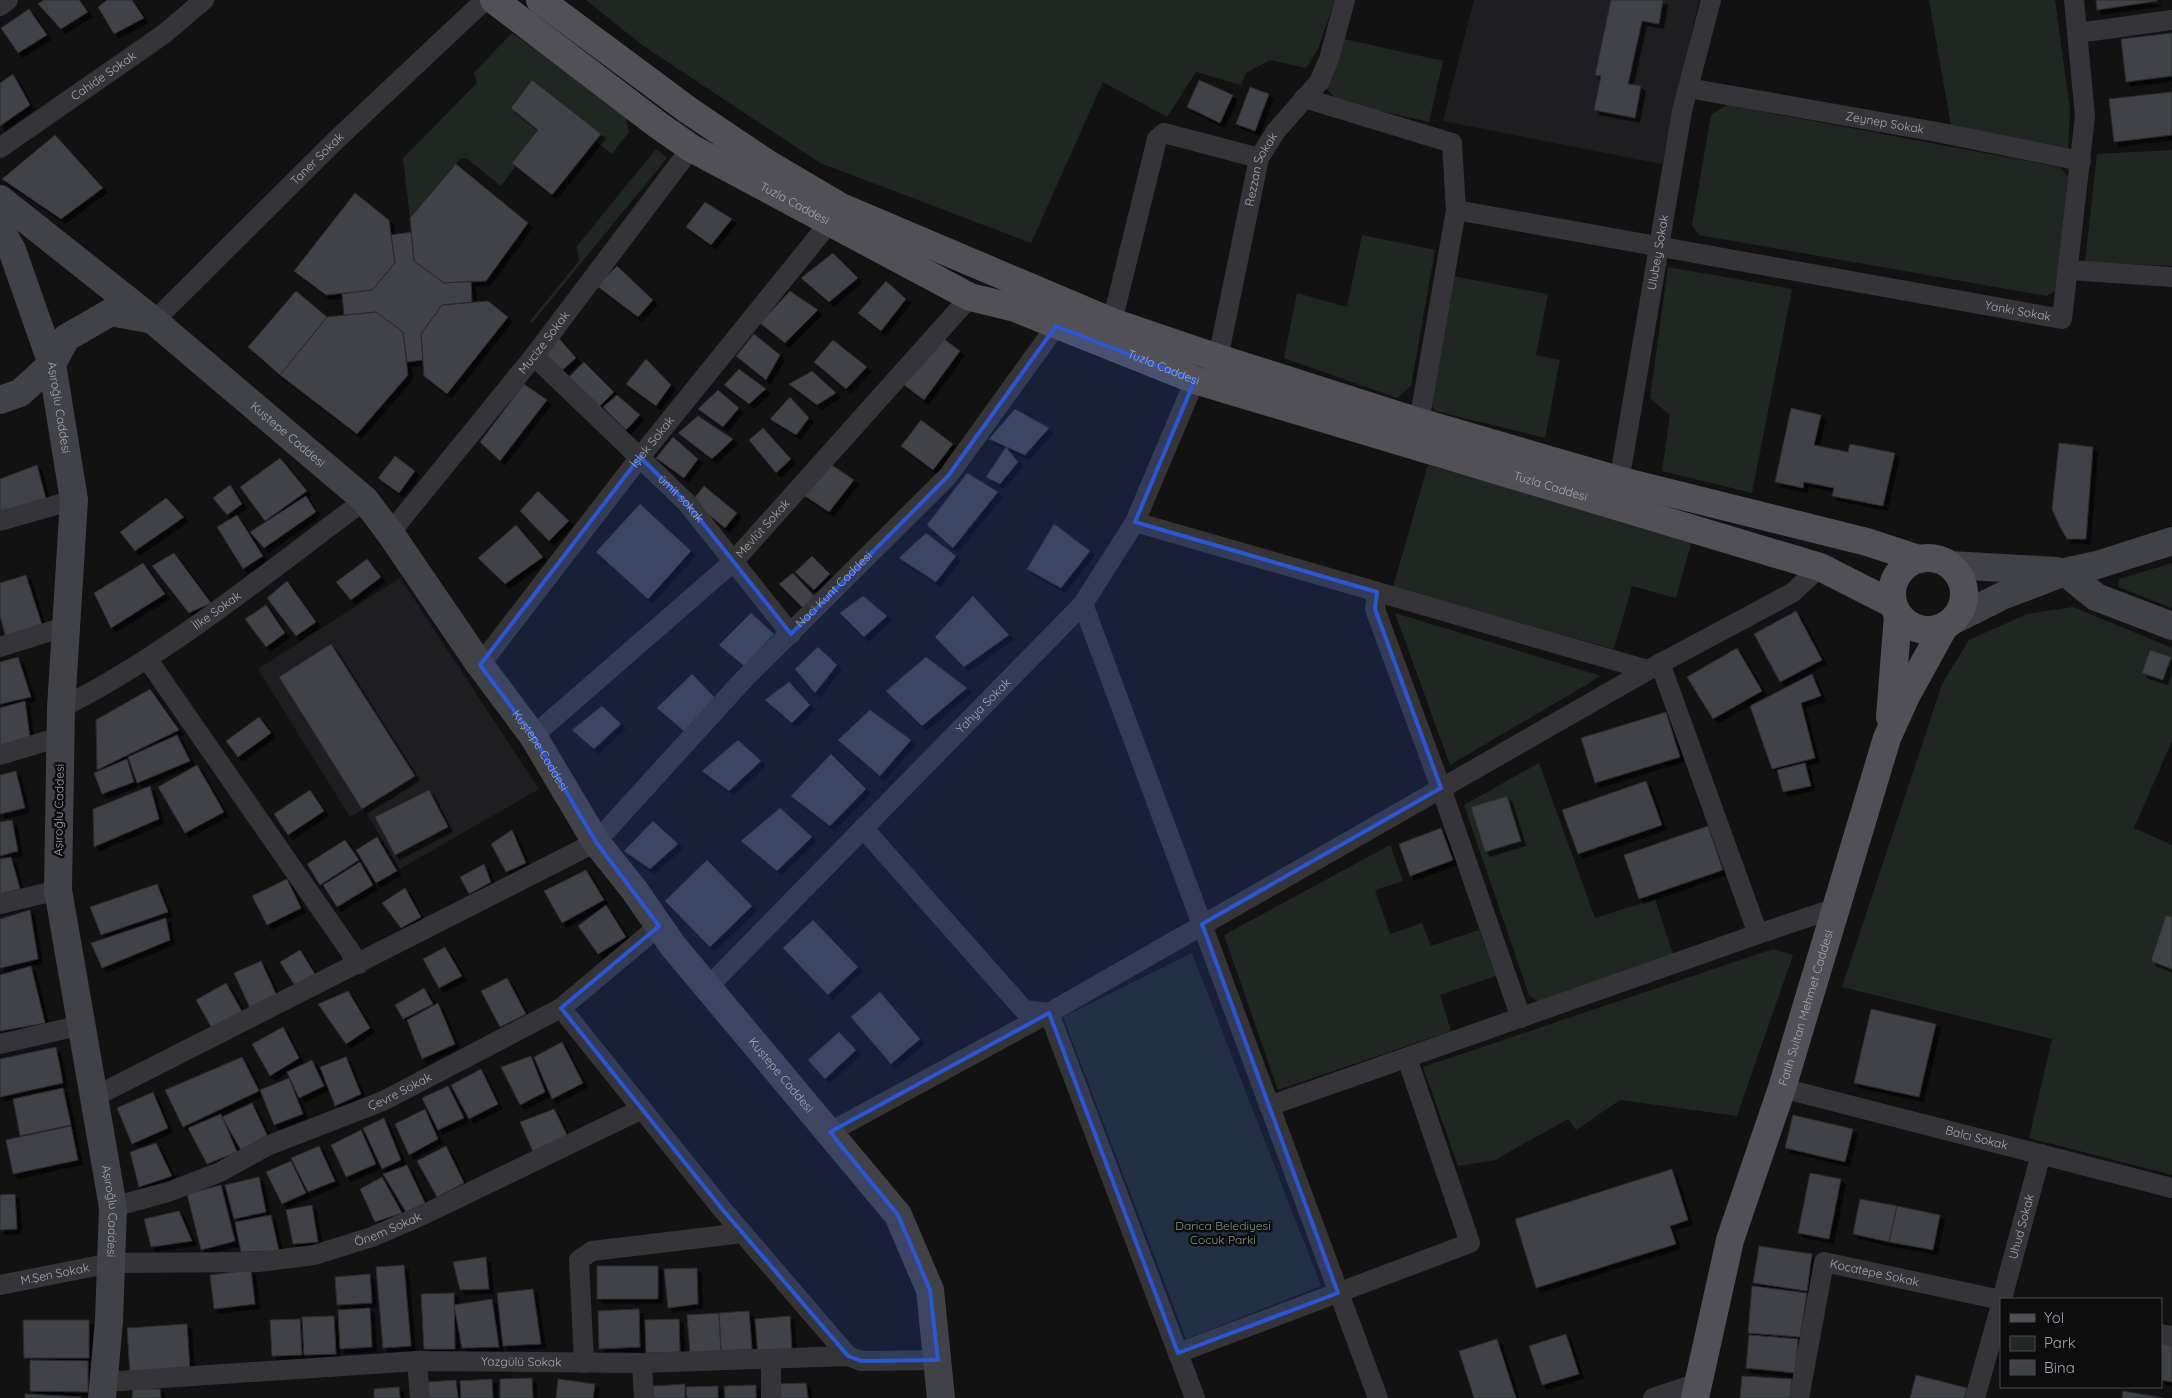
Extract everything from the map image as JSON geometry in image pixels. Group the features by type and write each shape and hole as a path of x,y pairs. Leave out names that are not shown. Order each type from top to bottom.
{"main road":[{"name":"Tuzla Caddesi","path":"494,0 691,148 970,297 1015,308 1195,380 1617,493 1867,542 1919,559"},
{"name":"Tuzla Caddesi","path":"540,0 688,110 765,162 841,207 1112,322 1418,422 1820,567 1896,610"},
{"path":"1887,738 1896,610 1892,593 1894,582 1900,572 1909,564 1919,559 1930,558 1950,565 1957,572 1965,591 1960,612 1949,624 1932,630 1920,630 1912,627 1896,610"},
{"name":"Fatih Sultan Mehmet Caddesi","path":"1696,1391 1730,1240 1782,1088 1887,738 1906,696 1949,624"}],"street":[{"path":"0,6 8,0"},
{"name":"Cahide Sokak","path":"0,148 164,34 204,0"},
{"name":"Taner Sokak","path":"154,321 336,140 485,0"},
{"name":"Rezzan Sokak","path":"1218,358 1259,158 1276,131 1318,82 1329,59 1346,0"},
{"name":"Ulubey Sokak","path":"1617,493 1682,111 1711,0"},
{"name":"Yankı Sokak","path":"1658,247 2062,319 2085,116 2074,0"},
{"path":"2078,33 2172,20"},
{"name":"Zeynep Sokak","path":"1688,88 1936,132 2081,161"},
{"path":"1304,98 1452,143 1456,210 1418,422"},
{"path":"1112,322 1156,139 1164,133 1259,158"},
{"name":"Mucize Sokak","path":"390,533 534,356 691,148"},
{"name":"Kuştepe Caddesi","path":"0,199 154,321 365,500 390,533 480,665 533,736 596,842 707,988 898,1215 930,1290 941,1398"},
{"path":"1456,210 1658,247"},
{"name":"İşlek Sokak","path":"480,665 640,457 829,223"},
{"name":"Aşıroğlu Caddesi","path":"4,245 52,364 74,500 61,708 58,890 113,1207 109,1321 103,1390"},
{"path":"2069,270 2172,277"},
{"name":"Mevlüt Sokak","path":"533,736 733,562 970,297"},
{"path":"0,400 20,393 52,364 66,338 111,312 154,321"},
{"name":"Naci Kunt Caddesi","path":"596,842 744,679 948,476 1056,326"},
{"name":"ümit sokak","path":"534,356 687,503 791,634"},
{"name":"Yahya Sokak","path":"707,988 1083,604 1135,522 1195,380"},
{"path":"0,521 74,500"},
{"name":"İlke Sokak","path":"61,708 148,660 365,500"},
{"path":"1135,522 1377,592 1654,666"},
{"path":"1949,624 2002,596 2065,572 2096,565 2172,542"},
{"path":"1950,565 2065,572 2096,598 2172,626"},
{"path":"830,1132 1049,1013 1654,666 1792,593 1820,567"},
{"path":"1377,592 1375,609 1441,788 1521,1018"},
{"path":"1083,604 1378,1398"},
{"path":"0,647 67,626"},
{"path":"148,660 359,964"},
{"path":"1654,666 1758,934"},
{"path":"0,755 60,737"},
{"path":"863,828 1024,1010 1049,1013"},
{"path":"94,1097 596,842"},
{"path":"0,904 58,890"},
{"path":"1269,1106 1836,908"},
{"name":"Çevre Sokak","path":"113,1207 186,1185 220,1172 268,1146 383,1101 561,1008 659,926"},
{"path":"561,1008 743,1233 848,1356"},
{"path":"1049,1013 1195,1398"},
{"path":"0,1044 82,1025"},
{"path":"1178,1354 1470,1243 1407,1058"},
{"name":"Balcı Sokak","path":"1782,1088 2172,1188"},
{"name":"Önem Sokak","path":"111,1264 258,1262 314,1256 372,1237 425,1214 642,1109"},
{"name":"Uhud Sokak","path":"2003,1298 2041,1154"},
{"path":"584,1364 579,1260 592,1251 743,1233"},
{"name":"Kocatepe Sokak","path":"1799,1398 1824,1262 2000,1300"},
{"name":"M.Şen Sokak","path":"0,1285 111,1264"},
{"path":"1975,1398 2000,1309"},
{"name":"Yazgülü Sokak","path":"103,1390 417,1361 584,1364 848,1356 860,1362 938,1360"},
{"path":"771,1359 771,1398"},
{"path":"417,1361 420,1398"},
{"path":"642,1363 644,1398"},
{"path":"1653,1398 1696,1391"}],"highlighted area":[{"path":"1056,326 1195,380 1135,522 1377,592 1375,609 1441,788 1202,924 1338,1293 1178,1353 1049,1013 830,1132 898,1215 930,1290 938,1360 861,1361 848,1356 722,1209 561,1008 659,926 596,842 533,736 480,665 640,457 687,503 791,634 948,476"}],"shaded area":[{"path":"1474,0 1699,0 1662,164 1443,121"},
{"path":"400,578 539,789 400,869 364,809 350,817 258,669"}],"green space":[{"path":"586,0 1335,0 1318,49 1306,68 1270,60 1246,73 1241,85 1196,72 1167,117 1103,82 1031,243 820,163 642,45"},
{"path":"1929,0 2055,0 2070,110 2068,148 1951,126"},
{"path":"512,33 625,113 629,132 612,154 595,141 601,134 532,80 511,108 538,130 512,163 515,167 501,186 466,158 460,159 410,218 403,158 477,83 474,73"},
{"path":"1344,39 1443,61 1429,122 1338,101 1326,88"},
{"path":"1727,105 2059,167 2068,176 2056,290 2047,296 1699,235 1692,225 1711,115"},
{"path":"656,149 667,158 532,323 530,321 579,261 577,246"},
{"path":"2172,150 2172,266 2085,262 2097,154"},
{"path":"1362,235 1435,250 1411,386 1397,398 1284,358 1297,293 1347,307"},
{"path":"1668,267 1792,289 1752,493 1662,471 1670,415 1650,398"},
{"path":"1452,276 1548,294 1536,355 1560,360 1545,438 1435,411 1431,402"},
{"path":"1428,465 1692,540 1676,598 1632,586 1614,649 1393,587"},
{"path":"2172,563 2172,608 2118,587 2119,579"},
{"path":"2073,607 2172,648 2172,741 2134,828 2172,845 2172,1175 2029,1138 2052,1039 1842,987 1942,684 1969,640 2027,614"},
{"path":"1395,613 1601,676 1450,765"},
{"path":"1539,763 1595,918 1655,899 1673,954 1538,1002 1529,995 1464,805","holes":["1507,796 1521,841 1485,852 1471,807"]},
{"path":"1390,845 1403,881 1375,890 1390,934 1422,923 1431,946 1479,930 1496,976 1440,995 1451,1031 1278,1090 1224,935"},
{"path":"1773,949 1793,955 1737,1116 1620,1100 1576,1130 1568,1119 1495,1160 1458,1166 1423,1067"},
{"name":"Darica Belediyesi Cocuk Parki","path":"1192,953 1321,1286 1186,1339 1063,1017"}],"building":[{"path":"44,0 79,0 88,12 61,29 38,4"},
{"path":"107,0 132,0 144,18 114,34 98,7"},
{"path":"1611,0 1663,0 1659,24 1642,21 1628,84 1641,86 1635,118 1594,110 1601,76 1595,75"},
{"path":"2096,0 2157,0 2157,1 2097,10"},
{"path":"29,9 47,35 18,53 1,28"},
{"path":"2172,33 2172,76 2126,82 2121,39"},
{"path":"13,74 30,105 0,126 0,83"},
{"path":"532,80 601,134 552,195 512,163 538,130 511,108"},
{"path":"1199,80 1233,95 1220,123 1187,107"},
{"path":"1250,87 1269,94 1255,131 1236,124"},
{"path":"2172,92 2172,135 2114,142 2109,99"},
{"path":"55,135 103,188 61,219 2,179"},
{"path":"456,164 528,223 486,281 444,283 414,261 410,218"},
{"path":"355,193 389,220 395,263 372,290 326,295 294,271"},
{"path":"705,202 732,219 711,245 686,227"},
{"path":"411,232 414,261 444,283 471,281 472,302 442,305 421,334 423,360 407,362 403,332 376,312 344,315 342,294 372,290 395,263 391,235"},
{"path":"833,253 858,278 829,302 801,278"},
{"path":"617,266 653,300 638,317 597,286"},
{"path":"886,281 906,299 881,331 858,313"},
{"path":"296,291 327,317 280,375 248,347"},
{"path":"790,291 818,310 785,343 760,323"},
{"path":"488,301 508,317 447,394 424,376 421,334 442,305"},
{"path":"376,312 403,332 408,375 357,434 280,375 327,317"},
{"path":"754,334 780,355 766,380 736,356"},
{"path":"557,336 576,358 558,374 541,355"},
{"path":"940,336 960,351 924,400 900,382"},
{"path":"833,340 867,367 846,389 814,362"},
{"path":"646,359 671,385 656,406 626,384"},
{"path":"584,362 614,392 596,410 566,380"},
{"path":"739,369 766,389 749,404 724,385"},
{"path":"812,371 836,393 817,405 789,384"},
{"path":"524,384 547,400 500,461 480,442"},
{"path":"718,390 739,408 723,427 698,409"},
{"path":"617,395 640,415 626,430 603,407"},
{"path":"790,397 809,418 796,435 770,419"},
{"path":"1791,408 1821,415 1814,445 1848,452 1850,444 1895,453 1883,506 1832,496 1834,488 1804,482 1803,488 1775,482"},
{"path":"1015,409 1049,428 1025,455 989,439"},
{"path":"698,416 733,439 712,459 678,433"},
{"path":"921,420 953,444 933,470 901,446"},
{"path":"763,428 791,459 776,473 749,440"},
{"path":"673,437 698,459 684,478 656,458"},
{"path":"2059,443 2093,447 2086,539 2067,539 2052,509"},
{"path":"1006,447 1018,462 1000,484 986,477"},
{"path":"395,456 415,471 399,493 378,478"},
{"path":"280,458 307,491 265,521 240,487"},
{"path":"829,463 854,480 829,512 802,494"},
{"path":"37,465 46,499 0,514 0,479"},
{"path":"967,473 998,492 953,548 927,525"},
{"path":"230,485 242,504 227,515 213,498"},
{"path":"704,486 737,513 725,528 692,501"},
{"path":"538,491 569,521 549,541 520,511"},
{"path":"306,496 316,512 264,548 250,532"},
{"path":"166,498 184,517 135,551 120,532"},
{"path":"640,504 691,551 648,599 596,552"},
{"path":"237,515 263,556 243,569 217,527"},
{"path":"1054,524 1090,551 1061,588 1027,569"},
{"path":"516,525 543,557 505,584 478,558"},
{"path":"926,533 956,556 936,582 899,558"},
{"path":"174,553 211,603 189,613 152,566"},
{"path":"812,556 830,574 814,590 795,572"},
{"path":"367,559 381,577 351,600 336,582"},
{"path":"143,563 165,594 111,628 94,593"},
{"path":"793,573 815,597 803,608 779,584"},
{"path":"26,575 43,628 6,638 0,616 0,583"},
{"path":"287,581 316,622 296,636 267,598"},
{"path":"863,596 887,616 864,637 840,613"},
{"path":"973,596 1009,635 964,667 935,637"},
{"path":"266,605 285,633 266,647 245,619"},
{"path":"1796,611 1822,660 1780,682 1754,634"},
{"path":"751,613 774,634 744,666 719,645"},
{"path":"331,644 415,776 362,809 279,677"},
{"path":"818,647 837,665 815,693 795,669"},
{"path":"1737,648 1762,691 1713,719 1687,677"},
{"path":"2150,650 2171,657 2163,680 2142,673"},
{"path":"18,657 31,697 0,704 0,662"},
{"path":"926,657 967,688 922,726 886,691"},
{"path":"692,674 716,699 684,731 657,708"},
{"path":"1812,674 1821,696 1801,703 1815,758 1772,769 1750,706"},
{"path":"789,682 810,705 792,723 765,700"},
{"path":"150,689 179,730 97,770 96,720"},
{"path":"25,701 30,738 0,748 0,708"},
{"path":"602,706 621,724 594,749 572,730"},
{"path":"870,710 911,740 880,776 838,740"},
{"path":"1666,712 1680,757 1595,783 1581,738"},
{"path":"259,717 271,733 238,757 226,741"},
{"path":"177,735 190,761 137,783 128,757"},
{"path":"738,740 761,761 729,791 702,771"},
{"path":"831,754 866,789 830,826 791,796"},
{"path":"127,759 134,782 102,794 94,773"},
{"path":"1805,763 1811,786 1783,792 1777,770"},
{"path":"197,765 224,812 185,833 158,787"},
{"path":"16,771 25,808 0,814 0,775"},
{"path":"1646,781 1662,825 1578,854 1562,810"},
{"path":"150,786 159,819 94,847 93,809"},
{"path":"310,790 324,811 288,835 274,814"},
{"path":"429,790 448,827 395,855 375,817"},
{"path":"1507,796 1521,841 1485,852 1471,807"},
{"path":"780,808 812,837 777,871 741,841"},
{"path":"12,820 18,851 0,856 0,822"},
{"path":"653,821 678,844 650,869 624,851"},
{"path":"1708,826 1723,870 1639,899 1624,855"},
{"path":"1441,828 1453,860 1410,876 1399,844"},
{"path":"512,830 526,863 506,872 491,844"},
{"path":"377,837 397,871 376,883 356,850"},
{"path":"345,840 359,860 320,885 307,864"},
{"path":"11,857 20,889 0,894 0,859"},
{"path":"707,860 752,906 710,947 665,901"},
{"path":"360,862 373,885 337,907 323,885"},
{"path":"484,864 491,882 469,894 460,877"},
{"path":"586,870 604,900 562,923 544,891"},
{"path":"287,879 301,908 267,925 252,896"},
{"path":"157,884 168,912 101,935 90,907"},
{"path":"405,888 421,917 401,928 382,903"},
{"path":"606,905 626,937 598,954 578,926"},
{"path":"30,910 38,959 0,968 0,919"},
{"path":"2166,915 2172,917 2172,969 2151,961"},
{"path":"166,918 170,940 102,968 91,943"},
{"path":"813,920 858,967 828,995 783,948"},
{"path":"445,947 462,976 439,988 423,959"},
{"path":"300,950 315,974 295,986 280,962"},
{"path":"261,961 277,996 250,1008 234,973"},
{"path":"31,966 45,1023 0,1031 0,975"},
{"path":"507,978 526,1014 500,1027 481,991"},
{"path":"226,983 244,1015 214,1032 196,1000"},
{"path":"424,988 433,1004 403,1019 395,1005"},
{"path":"348,991 370,1028 346,1044 318,1004"},
{"path":"880,992 920,1039 891,1064 851,1017"},
{"path":"438,1003 455,1044 422,1059 407,1020"},
{"path":"1871,1009 1936,1024 1919,1097 1854,1083"},
{"path":"283,1027 299,1058 270,1076 252,1044"},
{"path":"839,1032 856,1050 825,1079 808,1060"},
{"path":"562,1042 583,1083 552,1099 534,1057"},
{"path":"56,1047 63,1083 0,1097 0,1059"},
{"path":"531,1056 545,1092 520,1105 501,1067"},
{"path":"242,1057 259,1091 183,1127 165,1090"},
{"path":"346,1057 361,1094 335,1106 320,1067"},
{"path":"312,1060 324,1086 299,1098 287,1072"},
{"path":"481,1069 498,1104 469,1119 451,1085"},
{"path":"289,1078 303,1114 274,1125 260,1090"},
{"path":"448,1086 464,1118 438,1130 422,1098"},
{"path":"63,1088 71,1125 20,1136 13,1099"},
{"path":"153,1092 168,1128 132,1144 117,1108"},
{"path":"252,1103 267,1135 241,1150 222,1117"},
{"path":"425,1109 438,1139 409,1155 395,1124"},
{"path":"554,1109 569,1139 534,1154 520,1122"},
{"path":"221,1114 237,1152 207,1164 188,1128"},
{"path":"1793,1115 1853,1129 1845,1162 1785,1148"},
{"path":"384,1118 401,1160 382,1169 363,1128"},
{"path":"71,1126 78,1160 13,1174 6,1140"},
{"path":"361,1130 376,1164 346,1177 331,1145"},
{"path":"156,1143 172,1176 139,1187 130,1152"},
{"path":"319,1146 335,1181 308,1192 291,1158"},
{"path":"446,1146 464,1183 437,1197 417,1161"},
{"path":"291,1161 306,1193 282,1204 266,1172"},
{"path":"407,1165 425,1203 406,1212 383,1174"},
{"path":"1672,1169 1688,1220 1670,1226 1676,1244 1536,1288 1515,1219"},
{"path":"1810,1173 1841,1179 1829,1239 1798,1233"},
{"path":"259,1177 266,1212 234,1219 225,1185"},
{"path":"382,1177 402,1213 375,1222 360,1189"},
{"path":"221,1185 235,1241 201,1250 187,1194"},
{"path":"15,1194 17,1229 0,1230 0,1195"},
{"path":"1860,1199 1897,1206 1889,1242 1853,1234"},
{"path":"312,1205 318,1242 293,1244 286,1210"},
{"path":"1897,1206 1940,1215 1933,1250 1889,1242"},
{"path":"179,1211 192,1241 151,1247 144,1219"},
{"path":"271,1215 279,1251 241,1252 235,1222"},
{"path":"1759,1246 1812,1254 1807,1291 1753,1283"},
{"path":"486,1257 489,1289 460,1290 453,1262"},
{"path":"404,1265 411,1346 383,1348 376,1267"},
{"path":"597,1266 658,1266 658,1299 597,1299"},
{"path":"697,1268 698,1304 668,1308 664,1269"},
{"path":"251,1270 255,1304 214,1309 210,1275"},
{"path":"370,1274 372,1303 337,1305 335,1277"},
{"path":"1752,1286 1807,1293 1800,1337 1748,1333"},
{"path":"533,1289 541,1344 503,1346 497,1293"},
{"path":"454,1293 455,1349 424,1349 421,1294"},
{"path":"492,1299 499,1347 462,1348 454,1305"},
{"path":"370,1308 372,1347 340,1349 338,1310"},
{"path":"639,1309 640,1347 599,1349 598,1311"},
{"path":"749,1311 752,1349 721,1351 719,1313"},
{"path":"719,1313 721,1351 690,1353 687,1315"},
{"path":"334,1316 336,1354 304,1355 302,1317"},
{"path":"790,1316 792,1352 758,1355 755,1319"},
{"path":"300,1319 302,1355 272,1356 270,1320"},
{"path":"679,1319 680,1352 646,1353 645,1320"},
{"path":"23,1320 89,1320 89,1358 24,1358"},
{"path":"187,1324 190,1370 130,1374 127,1328"},
{"path":"1566,1334 1579,1374 1542,1385 1529,1346"},
{"path":"1749,1335 1798,1339 1795,1373 1746,1368"},
{"path":"1497,1339 1516,1398 1474,1398 1459,1351"},
{"path":"2162,1343 2172,1346 2172,1382 2162,1380"},
{"path":"30,1360 88,1361 88,1392 30,1391"},
{"path":"1916,1375 1967,1388 1964,1398 1910,1398"},
{"path":"1742,1376 1792,1379 1790,1398 1740,1398"},
{"path":"532,1378 533,1398 500,1398 500,1379"},
{"path":"492,1379 493,1398 461,1398 460,1381"},
{"path":"558,1379 595,1384 593,1398 556,1398"},
{"path":"456,1380 458,1398 429,1398 428,1382"},
{"path":"806,1383 808,1398 779,1398 778,1384"},
{"path":"685,1384 685,1398 654,1398 653,1386"},
{"path":"756,1385 756,1398 725,1398 724,1386"},
{"path":"718,1386 718,1398 687,1398 686,1387"},
{"path":"399,1387 400,1398 374,1398 374,1389"},
{"path":"133,1389 160,1389 161,1398 132,1398"},
{"path":"2123,1391 2163,1398 2122,1398"},
{"path":"25,1394 81,1397 81,1398 25,1398"}]}
